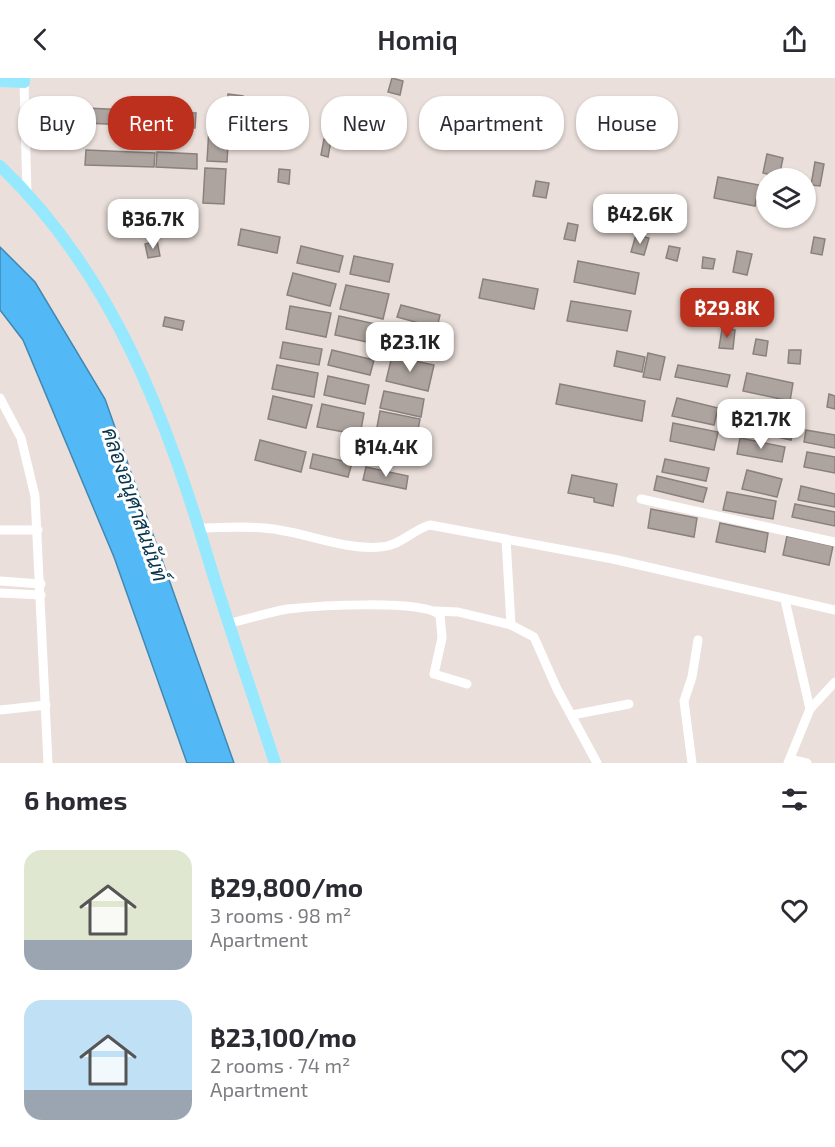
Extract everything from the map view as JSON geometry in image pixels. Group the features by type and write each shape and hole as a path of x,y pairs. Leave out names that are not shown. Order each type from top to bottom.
{"main road":[{"path":"0,81 24,80"},
{"path":"0,166 47,214 90,276 128,339 151,394 200,528 275,763"}],"street":[{"path":"24,80 27,194"},
{"path":"0,398 21,438 35,496 48,763"},
{"path":"641,499 835,542"},
{"path":"200,528 276,529 339,543 379,548 396,544 419,528 430,525 613,559 835,610"},
{"path":"0,530 38,530"},
{"path":"506,539 511,625"},
{"path":"0,581 41,584"},
{"path":"0,593 41,595"},
{"path":"785,600 810,709"},
{"path":"229,623 286,609 353,605 458,612 511,625 534,637 557,689 597,763"},
{"path":"435,611 440,615 442,638 434,674 466,684"},
{"path":"692,763 684,701 692,677 698,640"},
{"path":"807,763 789,761 810,709 835,682"},
{"path":"0,710 46,705"},
{"path":"572,715 628,705"}],"water":[{"name":"คลองอนุศาสนนันท์","path":"0,247 35,282 105,399 234,763 187,763 114,557 23,340 0,310"}],"building":[{"path":"392,78 403,81 400,95 388,92"},
{"path":"96,108 108,109 108,124 96,124"},
{"path":"194,113 196,113 194,128"},
{"path":"86,150 155,153 154,167 85,165"},
{"path":"208,150 228,150 227,162 207,161"},
{"path":"322,150 329,150 328,157 321,155"},
{"path":"157,152 197,154 197,169 156,167"},
{"path":"767,154 783,158 781,168 764,168"},
{"path":"815,162 824,164 820,186 816,186 816,168 814,168"},
{"path":"205,168 226,169 224,204 203,203"},
{"path":"279,169 290,170 289,184 278,182"},
{"path":"718,177 756,184 755,206 714,198"},
{"path":"536,181 549,183 546,198 533,196"},
{"path":"642,205 653,206 651,220 640,218"},
{"path":"568,223 578,225 575,241 564,239"},
{"path":"241,229 280,237 277,253 238,245"},
{"path":"636,235 649,238 644,255 631,252"},
{"path":"814,237 825,239 822,255 811,253"},
{"path":"157,241 160,256 148,258 145,244"},
{"path":"301,246 343,256 339,272 297,263"},
{"path":"669,246 680,248 677,261 666,258"},
{"path":"737,251 752,254 747,275 733,272"},
{"path":"354,256 393,264 389,282 350,274"},
{"path":"703,257 715,259 713,269 702,268"},
{"path":"578,261 639,273 635,294 574,282"},
{"path":"293,273 336,284 330,306 287,295"},
{"path":"483,279 538,289 534,309 479,298"},
{"path":"346,285 389,294 383,319 340,309"},
{"path":"571,301 631,311 627,331 567,321"},
{"path":"401,305 440,315 437,328 397,317"},
{"path":"290,306 331,313 326,337 286,329"},
{"path":"339,316 380,325 376,344 335,335"},
{"path":"165,317 184,321 182,330 163,326"},
{"path":"722,329 735,330 733,349 719,348"},
{"path":"395,330 436,339 432,356 391,347"},
{"path":"756,339 768,341 766,356 753,354"},
{"path":"283,342 322,349 319,365 280,358"},
{"path":"332,350 374,360 370,375 328,365"},
{"path":"789,350 801,350 800,364 788,363"},
{"path":"617,351 645,357 642,372 614,366"},
{"path":"648,353 665,357 660,380 643,377"},
{"path":"392,356 434,365 428,391 386,381"},
{"path":"277,365 318,373 314,397 272,389"},
{"path":"678,365 730,375 727,387 675,377"},
{"path":"747,373 793,383 790,401 743,391"},
{"path":"328,376 369,385 365,404 324,395"},
{"path":"560,384 645,401 642,421 556,404"},
{"path":"384,391 424,399 421,417 380,408"},
{"path":"829,394 835,396 835,409 827,407"},
{"path":"273,396 312,405 306,428 268,419"},
{"path":"677,398 718,408 714,425 672,416"},
{"path":"322,404 364,413 360,435 317,427"},
{"path":"741,410 795,421 791,440 737,428"},
{"path":"380,411 420,419 415,446 375,438"},
{"path":"673,423 718,432 714,450 670,441"},
{"path":"806,430 835,435 835,448 804,442"},
{"path":"740,438 785,447 782,462 737,454"},
{"path":"260,440 306,452 301,472 255,460"},
{"path":"807,452 835,457 835,473 804,467"},
{"path":"313,454 352,463 348,477 310,468"},
{"path":"665,459 709,468 706,481 662,472"},
{"path":"366,467 408,476 406,489 363,480"},
{"path":"747,470 782,479 777,497 742,489"},
{"path":"572,475 617,484 613,506 594,502 594,498 568,493"},
{"path":"657,476 707,488 703,502 654,490"},
{"path":"801,486 835,494 835,507 798,500"},
{"path":"727,492 776,501 773,519 723,510"},
{"path":"795,504 835,512 835,526 792,517"},
{"path":"651,509 697,518 694,537 648,528"},
{"path":"720,523 768,533 765,552 716,542"},
{"path":"787,536 833,546 829,565 783,555"}]}
